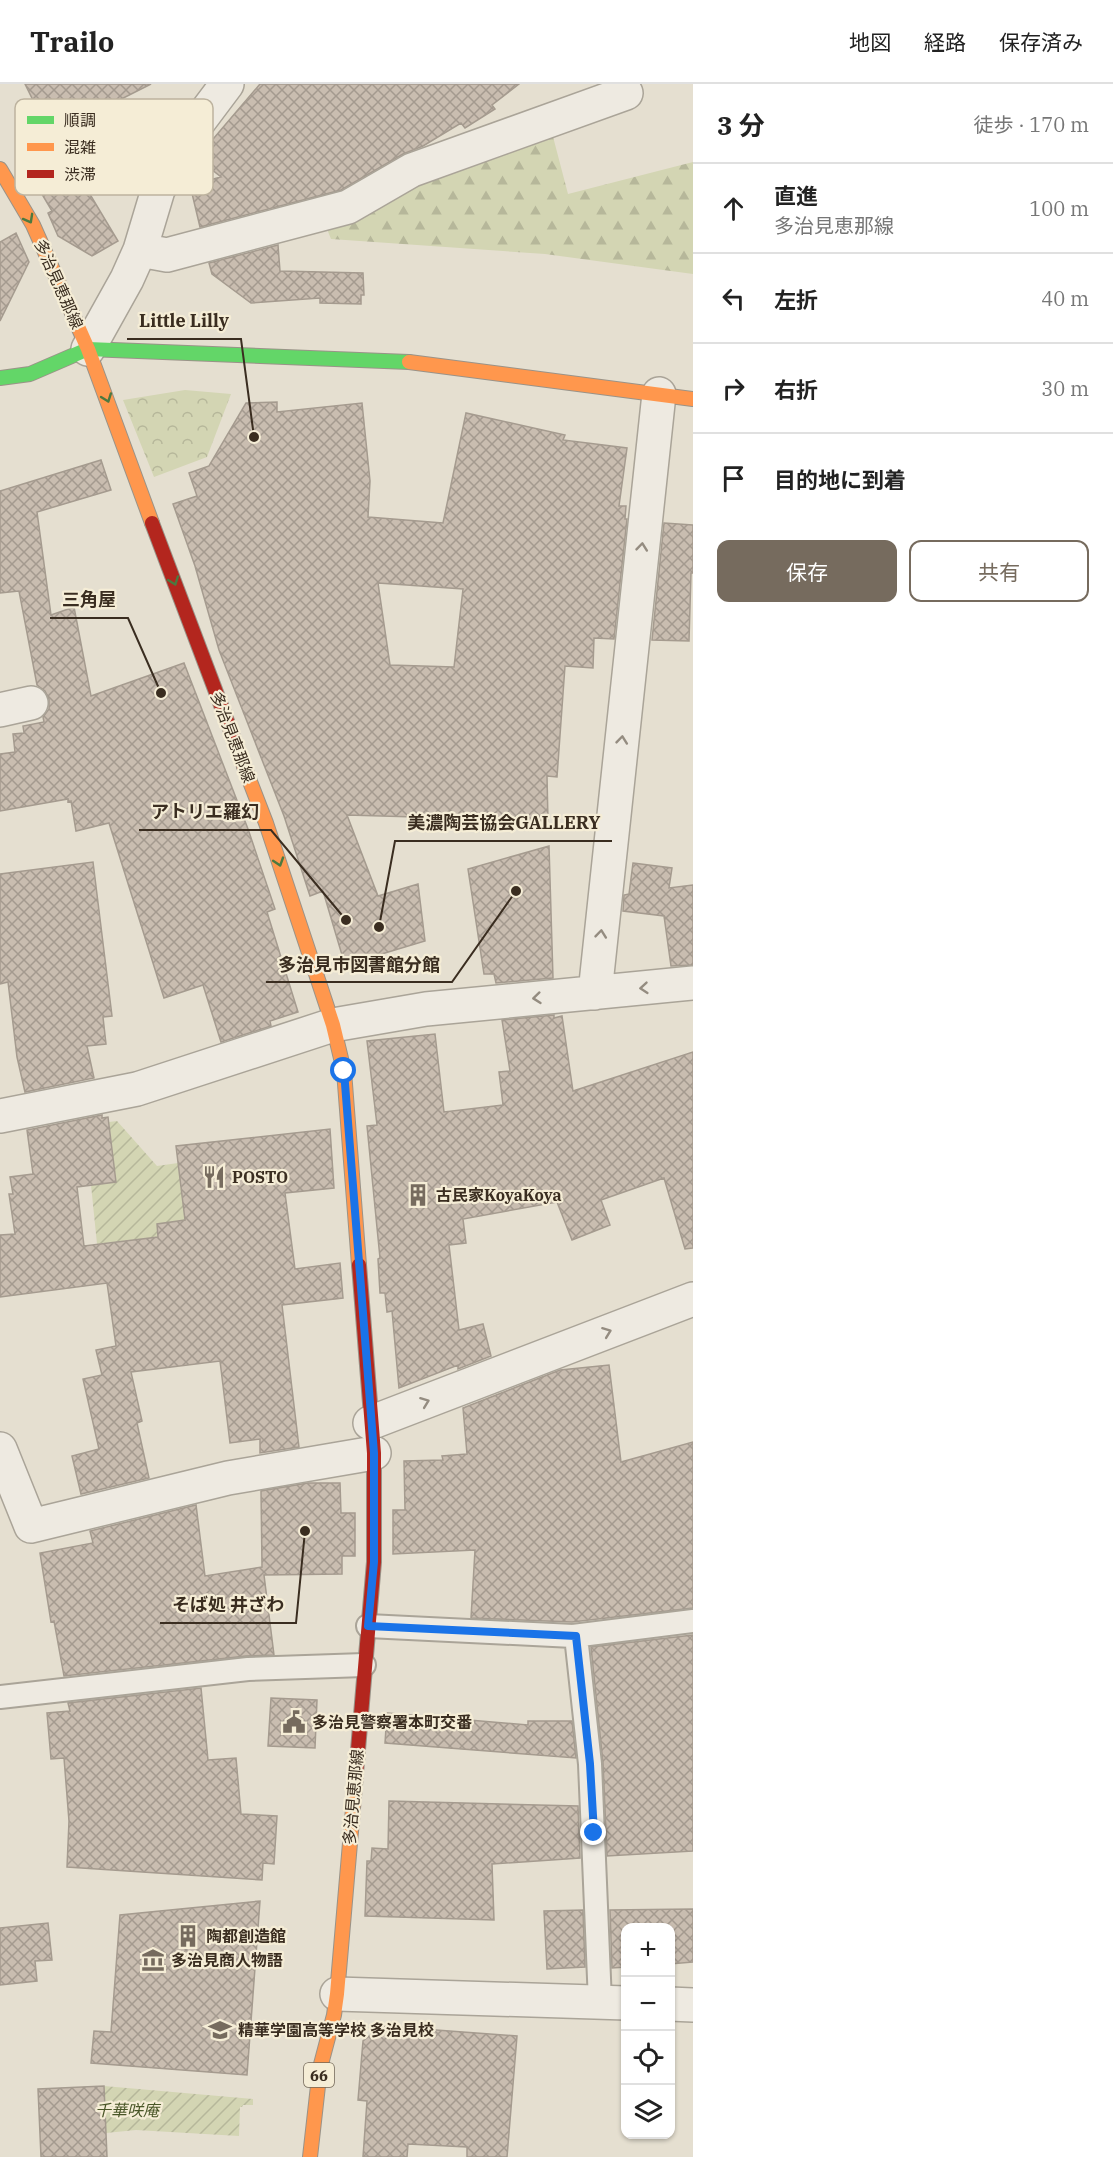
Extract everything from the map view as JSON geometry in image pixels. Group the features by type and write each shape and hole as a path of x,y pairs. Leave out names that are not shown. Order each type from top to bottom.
{"main road":[{"name":"多治見恵那線","path":"0,169 15,194"},
{"name":"多治見恵那線","path":"15,195 33,225 88,349 266,823 333,1025 344,1071 372,1438 374,1562 337,1994 320,2068 310,2157"},
{"path":"0,378 30,374 88,349 424,363 693,399"}],"street":[{"path":"213,103 227,84"},
{"path":"140,250 167,255 348,207 412,170 626,93"},
{"path":"88,349 127,279 140,250 156,195"},
{"path":"595,993 659,394"},
{"path":"0,1116 137,1089 333,1025 426,1009 693,983"},
{"path":"0,1449 30,1526 228,1478 372,1438 693,1299"},
{"path":"337,1994 613,2002"},
{"path":"675,2004 693,2004"}],"lane":[{"path":"368,1626 576,1636 693,1621"},
{"path":"576,1636 613,2002"},
{"path":"0,1697 248,1669 364,1665"}],"green space":[{"path":"551,129 568,194 693,162 693,274 545,254 331,239 327,229 421,179"},
{"path":"185,390 231,394 207,457 154,477 123,400"},
{"path":"117,1121 157,1166 178,1163 185,1220 169,1222 170,1230 158,1237 97,1244 91,1185 116,1182 109,1122"},
{"name":"千華咲庵","path":"104,2086 253,2099 253,2105 240,2107 239,2136 136,2130 106,2133"}],"building":[{"path":"25,84 151,84 121,99 32,99"},
{"path":"260,84 519,84 492,105 495,109 465,128 461,123 341,190 200,227 192,195 213,195 213,179 221,177 213,171 213,139"},
{"path":"43,195 90,195 118,241 92,256 58,236 48,213 52,211"},
{"path":"16,233 29,262 0,321 0,242"},
{"path":"278,245 280,271 363,273 364,295 361,295 361,304 320,303 320,298 251,303 212,274 209,263"},
{"path":"277,402 277,412 362,403 370,481 368,517 443,523 466,413 565,435 563,440 627,448 619,506 626,506 625,519 627,519 614,639 594,638 593,668 565,666 557,777 547,776 548,821 347,815 378,896 418,884 425,941 345,965 323,891 310,896 284,816 219,650 195,566 173,504 197,496 189,473 209,466 246,403","holes":["378,583 463,589 454,667 390,665"]},
{"path":"101,460 111,490 37,512 51,615 74,607 91,696 184,663 248,829 275,909 267,912 298,1012 270,1021 271,1026 221,1042 203,985 164,998 109,823 76,831 71,801 68,802 68,799 0,811 0,754 15,752 13,734 24,733 23,726 44,722 43,717 49,709 49,699 45,691 37,685 19,591 0,593 0,491"},
{"path":"664,523 693,525 689,641 652,640"},
{"path":"549,846 553,978 496,983 494,974 484,974 468,869"},
{"path":"93,862 112,1016 103,1017 106,1044 87,1046 94,1078 25,1092 17,1057 8,982 0,984 0,874"},
{"path":"633,863 672,868 669,888 693,885 693,965 671,966 664,916 623,911 624,895 629,894"},
{"path":"554,1015 554,1018 562,1016 573,1091 693,1052 693,1248 685,1249 664,1178 601,1200 610,1225 572,1240 557,1202 463,1219 466,1243 449,1245 459,1330 483,1324 491,1356 458,1369 458,1365 399,1388 392,1311 387,1312 385,1293 380,1293 378,1259 380,1258 367,1126 377,1125 367,1041 435,1034 444,1112 503,1105 499,1072 510,1071 502,1020"},
{"path":"102,1115 102,1118 108,1117 116,1182 77,1187 84,1246 158,1237 157,1224 185,1220 176,1146 330,1129 334,1188 285,1193 295,1269 340,1263 343,1298 282,1305 299,1447 260,1453 260,1439 230,1443 220,1361 131,1372 142,1421 137,1423 149,1478 81,1494 72,1456 99,1449 83,1379 102,1375 96,1350 116,1346 107,1283 0,1297 0,1235 15,1234 9,1194 13,1194 10,1177 33,1174 27,1130"},
{"path":"609,1365 621,1462 693,1442 693,1608 572,1622 471,1618 475,1550 393,1554 393,1510 405,1510 404,1461 443,1460 442,1456 467,1454 463,1408 560,1370"},
{"path":"308,1483 340,1483 341,1513 355,1513 355,1556 342,1556 342,1574 264,1575 274,1655 64,1676 54,1621 51,1622 40,1553 93,1543 90,1531 196,1505 205,1576 262,1567 261,1491"},
{"path":"693,1635 693,1851 607,1856 603,1763 591,1647"},
{"path":"201,1688 208,1760 236,1758 241,1814 277,1816 274,1864 263,1863 262,1880 67,1867 69,1821 64,1758 51,1759 47,1713 70,1711 68,1703"},
{"path":"271,1698 317,1700 315,1748 268,1746"},
{"path":"387,1713 528,1725 528,1721 572,1721 576,1758 385,1743"},
{"path":"389,1801 578,1806 580,1858 492,1864 494,1920 365,1916 367,1861 371,1861 372,1848 388,1849"},
{"name":"陶都創造館","path":"260,1901 247,2075 91,2063 94,2031 111,2032 120,1915"},
{"path":"693,1909 693,1962 675,1964 675,1923 621,1923 621,1967 612,1968 610,1910"},
{"path":"583,1910 585,1967 547,1969 544,1911"},
{"path":"48,1923 52,1960 35,1961 37,1981 0,1985 0,1928"},
{"path":"382,2026 517,2036 507,2157 467,2157 467,2147 408,2144 407,2157 363,2157 367,2101 358,2100 363,2041"},
{"path":"104,2086 107,2157 41,2157 38,2089"}],"traffic: fast":[{"path":"0,378 30,374 88,349 409,362"}],"traffic: slow":[{"path":"0,169 15,194"},
{"path":"15,195 33,225 88,349 152,523"},
{"path":"409,362 693,399"},
{"path":"244,766 266,823 333,1025 344,1071 359,1265"},
{"path":"310,2157 320,2068 337,1994 355,1785"}],"traffic: jam":[{"path":"152,523 244,766"},
{"path":"355,1785 374,1562 374,1453 359,1265"}],"place":[{"name":"Little Lilly","path":"254,437"},
{"name":"三角屋","path":"161,693"},
{"name":"多治見市図書館分館","path":"516,891"},
{"name":"アトリエ羅幻","path":"346,920"},
{"name":"美濃陶芸協会GALLERY","path":"379,927"},
{"name":"POSTO","path":"214,1177"},
{"name":"古民家KoyaKoya","path":"418,1195"},
{"name":"そば処 井ざわ","path":"305,1531"},
{"name":"多治見警察署本町交番","path":"294,1722"},
{"name":"陶都創造館","path":"188,1936"},
{"name":"多治見商人物語","path":"153,1960"},
{"name":"精華学園高等学校 多治見校","path":"220,2030"}],"route":[{"path":"344,1071 374,1453 374,1562 368,1626 576,1636 590,1764 594,1833"}]}
